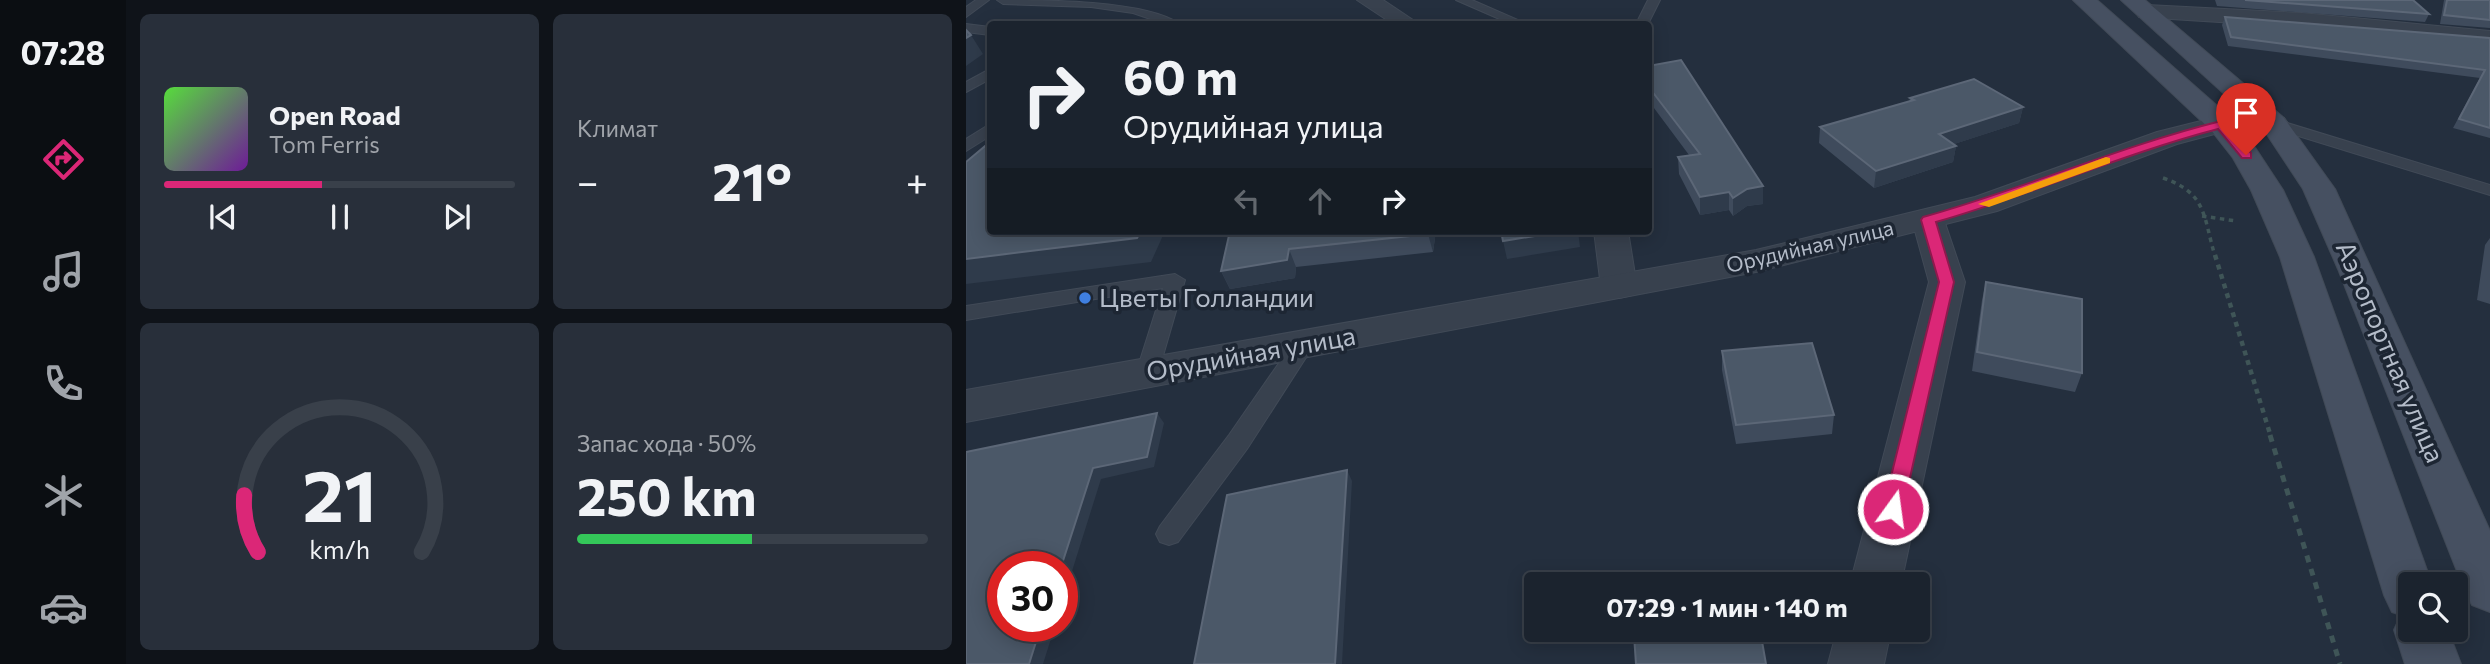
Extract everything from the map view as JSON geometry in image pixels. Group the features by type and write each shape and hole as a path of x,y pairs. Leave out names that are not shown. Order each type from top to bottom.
{"main road":[{"path":"2084,0 2221,124"},
{"path":"2140,6 2274,124"},
{"name":"Аэропортная улица","path":"2221,124 2246,155 2267,190 2297,257 2402,572"},
{"name":"Аэропортная улица","path":"2274,124 2319,189 2356,269 2490,589"},
{"path":"2425,642 2433,664"}],"street":[{"path":"1368,0 1403,21"},
{"path":"2140,6 2490,38"},
{"name":"Орудийная улица","path":"966,406 1756,261 1986,204 2167,138 2221,124 2274,124"},
{"path":"1878,572 1947,282 1928,220"},
{"path":"1612,235 1619,287"},
{"path":"1856,664 1861,642"}],"lane":[{"path":"966,13 983,0"},
{"path":"1003,0 1103,4 1133,9 1169,21"},
{"path":"1462,0 1514,21"},
{"path":"1644,21 1654,0"},
{"path":"1119,21 1133,9"},
{"path":"966,28 987,31"},
{"path":"966,88 987,75"},
{"path":"2274,124 2490,190"},
{"path":"966,146 987,131"},
{"path":"966,313 1175,280 1147,373"},
{"path":"1169,534 1238,442 1303,345"}],"path":[{"path":"2157,177 2178,183 2197,196 2340,664"}],"building":[{"path":"2245,0 2413,0 2429,14"},
{"path":"2447,0 2490,0 2490,20 2444,15"},
{"path":"2225,17 2490,38 2490,128 2459,119 2485,70 2231,37"},
{"path":"1681,60 1763,186 1747,189 1733,198 1729,192 1700,197 1678,157 1700,154 1652,91 1652,65"},
{"path":"1974,79 2023,107 1939,134 1956,146 1876,171 1820,127 1914,100 1910,98"},
{"path":"987,144 987,235 1139,235 1137,238 966,259 966,162"},
{"path":"1229,235 1419,235 1289,249 1287,260 1221,271"},
{"path":"1502,235 1541,235 1503,241"},
{"path":"1986,282 2082,299 2082,373 1977,352"},
{"path":"1812,343 1834,415 1736,425 1722,351"},
{"path":"1157,413 1147,457 1093,468 1066,551 987,551 987,642 1036,642 1029,664 966,664 966,452"},
{"path":"1347,470 1335,664 1194,664 1227,495"},
{"path":"1634,642 1762,642 1766,664 1636,664"}],"slow traffic":[{"path":"1985,204 2106,161"}],"place":[{"name":"Цветы Голландии","path":"1085,298"}],"route":[{"path":"1893,509 1947,282 1928,220 1986,204 2167,138 2221,124 2246,155"}]}
